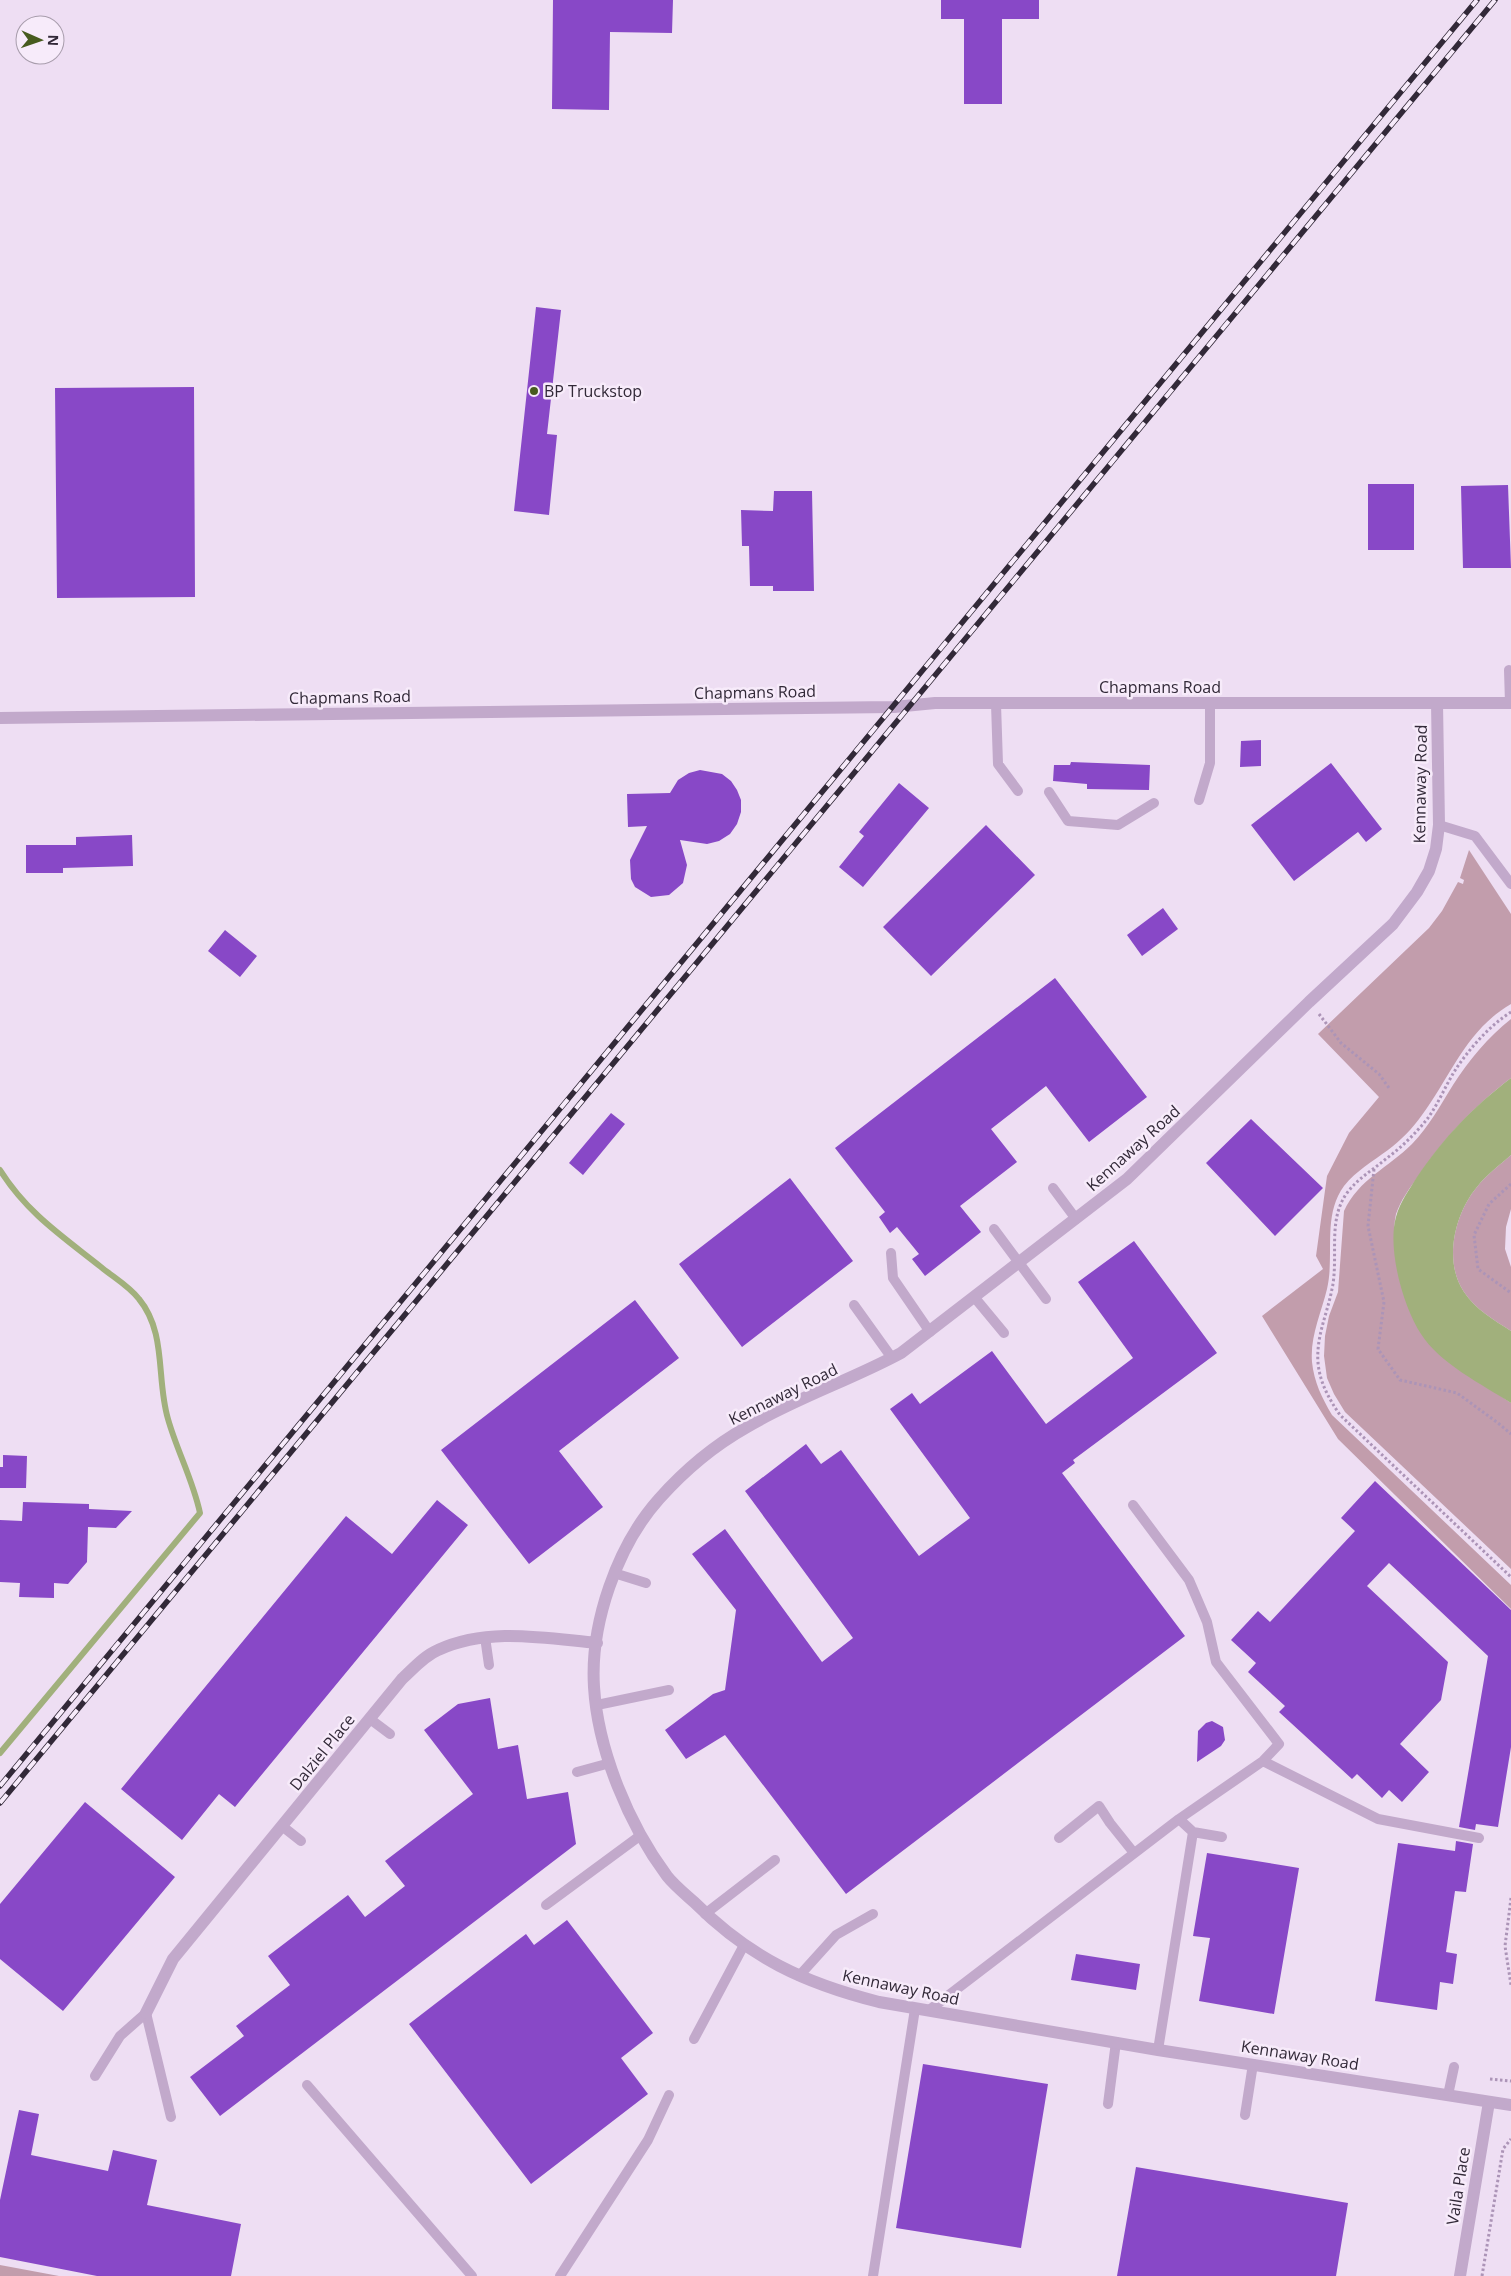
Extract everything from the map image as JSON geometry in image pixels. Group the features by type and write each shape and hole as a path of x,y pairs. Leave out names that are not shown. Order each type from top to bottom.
{"street":[{"name":"Kennaway Road","path":"1437,702 1439,825 1436,849 1417,892 1392,924 1309,1002 1128,1180 930,1332 892,1358 746,1427 698,1462 659,1499 631,1536 608,1585 597,1643 594,1687 615,1782 641,1835 668,1877 705,1914 744,1945 786,1971 833,1990 915,2009 1158,2050 1511,2105"},
{"name":"Chapmans Road","path":"0,718 894,707 935,703 1510,703"},
{"name":"Dalziel Place","path":"146,2013 173,1959 402,1679 420,1662 437,1650 485,1637 516,1635 597,1643"},
{"name":"Vaila Place","path":"1460,2276 1488,2102"}],"lane":[{"path":"1509,670 1510,703"},
{"path":"996,704 998,764 1018,791"},
{"path":"1199,800 1210,763 1210,704"},
{"path":"1049,792 1068,821 1118,826 1154,803"},
{"path":"1439,825 1475,836 1511,884"},
{"path":"1053,1188 1076,1219"},
{"path":"994,1229 1046,1299"},
{"path":"892,1253 894,1278 930,1332"},
{"path":"975,1298 1004,1333"},
{"path":"854,1305 892,1358"},
{"path":"928,2011 1179,1819 1263,1761 1279,1744 1216,1662 1207,1622 1189,1580 1133,1505"},
{"path":"614,1573 646,1583"},
{"path":"485,1637 489,1665"},
{"path":"597,1705 669,1690"},
{"path":"370,1719 390,1734"},
{"path":"1263,1761 1378,1820 1479,1838"},
{"path":"578,1772 610,1763"},
{"path":"1059,1838 1099,1806 1110,1824 1134,1854"},
{"path":"1179,1819 1193,1832 1222,1837"},
{"path":"282,1826 301,1841"},
{"path":"1158,2050 1193,1832"},
{"path":"546,1904 641,1835"},
{"path":"705,1914 775,1860"},
{"path":"799,1976 836,1935 873,1914"},
{"path":"694,2039 744,1945"},
{"path":"873,2276 915,2009"},
{"path":"95,2076 120,2036 146,2013 171,2117"},
{"path":"1108,2104 1116,2042"},
{"path":"1245,2115 1253,2064"},
{"path":"1448,2095 1454,2067"},
{"path":"307,2085 472,2276"},
{"path":"560,2276 648,2140 669,2095"}],"path":[{"path":"1309,1002 1341,1043 1379,1074 1389,1088"},
{"path":"1511,1012 1496,1024 1465,1057 1428,1117 1417,1131 1355,1183 1346,1194 1338,1214 1332,1289 1319,1336 1318,1349 1321,1378 1334,1406 1348,1424 1511,1577"},
{"path":"1374,1168 1368,1226 1384,1302 1378,1348 1400,1380 1457,1393 1498,1422 1511,1434"},
{"path":"1511,1184 1489,1204 1474,1235 1478,1269 1511,1294"},
{"path":"1511,1898 1505,1946 1511,1985"},
{"path":"1490,2079 1511,2080"},
{"path":"1482,2276 1503,2149 1511,2139"}],"shaded area":[{"path":"1469,850 1511,914 1511,1004 1495,1015 1471,1040 1411,1129 1393,1146 1354,1176 1344,1186 1337,1198 1331,1223 1329,1276 1314,1334 1312,1362 1319,1390 1332,1415 1511,1585 1511,1609 1338,1439 1262,1316 1323,1269 1316,1256 1327,1176 1349,1133 1379,1097 1318,1034 1429,928 1442,911 1458,882 1463,884 1464,880 1460,878"},
{"path":"1511,1019 1511,1078 1472,1112 1427,1163 1398,1209 1394,1240 1438,1353 1511,1403 1511,1569 1345,1412 1327,1378 1324,1356 1329,1316 1338,1292 1344,1211 1350,1200 1366,1182 1412,1144 1429,1123 1472,1058 1494,1033"},
{"path":"1511,1078 1511,1155 1485,1178 1469,1198 1458,1223 1453,1252 1458,1280 1468,1298 1479,1309 1511,1331 1511,1403 1450,1364 1429,1345 1421,1334 1408,1309 1398,1277 1395,1261 1394,1230 1396,1217 1405,1196 1438,1148 1460,1123"},
{"path":"1511,1155 1511,1209 1506,1227 1505,1249 1511,1267 1511,1331 1479,1309 1468,1298 1458,1280 1453,1252 1458,1223 1469,1198 1485,1178"},
{"path":"0,2265 59,2276 0,2276"}],"building":[{"path":"553,0 673,0 672,33 610,32 609,110 552,109"},
{"path":"941,0 1039,0 1039,19 1002,19 1002,104 964,104 964,19 941,19"},
{"path":"536,307 561,310 547,434 557,435 549,515 514,511"},
{"path":"194,387 195,597 57,598 55,388"},
{"path":"1368,484 1414,484 1414,550 1368,550"},
{"path":"1508,485 1511,568 1463,568 1461,486"},
{"path":"774,491 812,491 814,591 773,591 773,586 750,586 749,546 742,546 741,510 773,511"},
{"path":"1261,740 1261,766 1240,767 1241,741"},
{"path":"1071,762 1150,765 1149,790 1087,789 1087,784 1053,781 1054,765 1070,765"},
{"path":"1331,763 1382,829 1366,842 1358,832 1294,881 1251,825"},
{"path":"700,770 722,774 731,781 741,800 741,812 737,824 730,834 719,841 707,844 680,840 687,865 683,883 669,895 651,897 635,887 631,879 630,860 647,826 628,827 627,794 670,793 678,780 689,773"},
{"path":"899,783 929,808 863,887 839,867 864,836 859,832"},
{"path":"986,825 1035,875 931,976 883,927"},
{"path":"132,835 133,866 63,868 63,873 26,873 26,845 76,845 76,837"},
{"path":"1163,908 1178,929 1142,956 1127,935"},
{"path":"225,930 257,956 240,977 208,951"},
{"path":"1055,978 1147,1097 1089,1142 1046,1086 991,1129 1017,1162 960,1206 981,1232 925,1276 912,1259 919,1254 897,1227 890,1233 879,1217 885,1212 835,1148"},
{"path":"611,1113 625,1124 583,1175 569,1163"},
{"path":"1251,1119 1323,1188 1275,1236 1206,1163"},
{"path":"790,1178 853,1261 742,1347 679,1264"},
{"path":"1134,1241 1217,1353 1073,1460 1075,1463 1062,1473 1185,1636 846,1894 725,1735 686,1759 665,1730 713,1694 725,1690 736,1610 692,1554 725,1529 822,1662 853,1638 745,1491 806,1444 821,1464 841,1450 919,1556 970,1518 890,1409 912,1393 920,1404 992,1351 1046,1424 1133,1358 1078,1282"},
{"path":"635,1300 679,1358 559,1451 603,1507 529,1564 441,1450"},
{"path":"3,1455 27,1456 26,1488 0,1488 0,1467 3,1467"},
{"path":"1375,1481 1511,1610 1511,1747 1498,1827 1476,1824 1475,1830 1459,1827 1488,1656 1389,1563 1367,1586 1448,1662 1441,1700 1400,1744 1429,1772 1402,1802 1389,1790 1382,1798 1357,1774 1352,1779 1279,1712 1285,1706 1248,1672 1256,1663 1231,1640 1258,1611 1270,1622 1355,1531 1341,1518"},
{"path":"437,1500 468,1525 235,1807 219,1794 182,1840 121,1789 346,1516 392,1554"},
{"path":"23,1502 89,1504 89,1509 132,1511 116,1528 88,1527 87,1562 68,1584 54,1583 54,1598 19,1597 20,1583 0,1582 0,1520 22,1521"},
{"path":"490,1698 498,1749 518,1745 527,1799 568,1792 576,1844 220,2116 190,2077 244,2036 236,2026 290,1985 268,1956 348,1895 365,1917 405,1886 385,1861 473,1794 424,1730 458,1704"},
{"path":"1212,1721 1223,1727 1225,1740 1221,1746 1197,1762 1198,1731 1206,1723"},
{"path":"85,1802 175,1877 63,2011 0,1959 0,1904"},
{"path":"1456,1841 1473,1844 1466,1892 1455,1891 1446,1952 1457,1954 1453,1984 1440,1982 1437,2010 1375,2001 1398,1843 1455,1851"},
{"path":"1207,1853 1299,1868 1274,2014 1199,2001 1210,1938 1193,1936"},
{"path":"567,1920 653,2033 621,2058 648,2094 531,2184 409,2024 526,1934 534,1945"},
{"path":"1076,1954 1140,1964 1136,1990 1071,1980"},
{"path":"923,2064 1048,2084 1021,2248 896,2228"},
{"path":"19,2110 39,2114 31,2155 108,2171 113,2150 157,2160 147,2205 241,2224 231,2276 97,2276 0,2257 0,2200"},
{"path":"1136,2167 1348,2203 1336,2276 1117,2276"}],"waterway":[{"path":"0,1170 22,1199 46,1223 131,1290 148,1312 154,1326 157,1341 164,1404 200,1513 0,1753"}],"railway":[{"path":"0,1786 1477,0"},
{"path":"0,1803 1495,0"}],"place":[{"name":"BP Truckstop","path":"534,391"}]}
